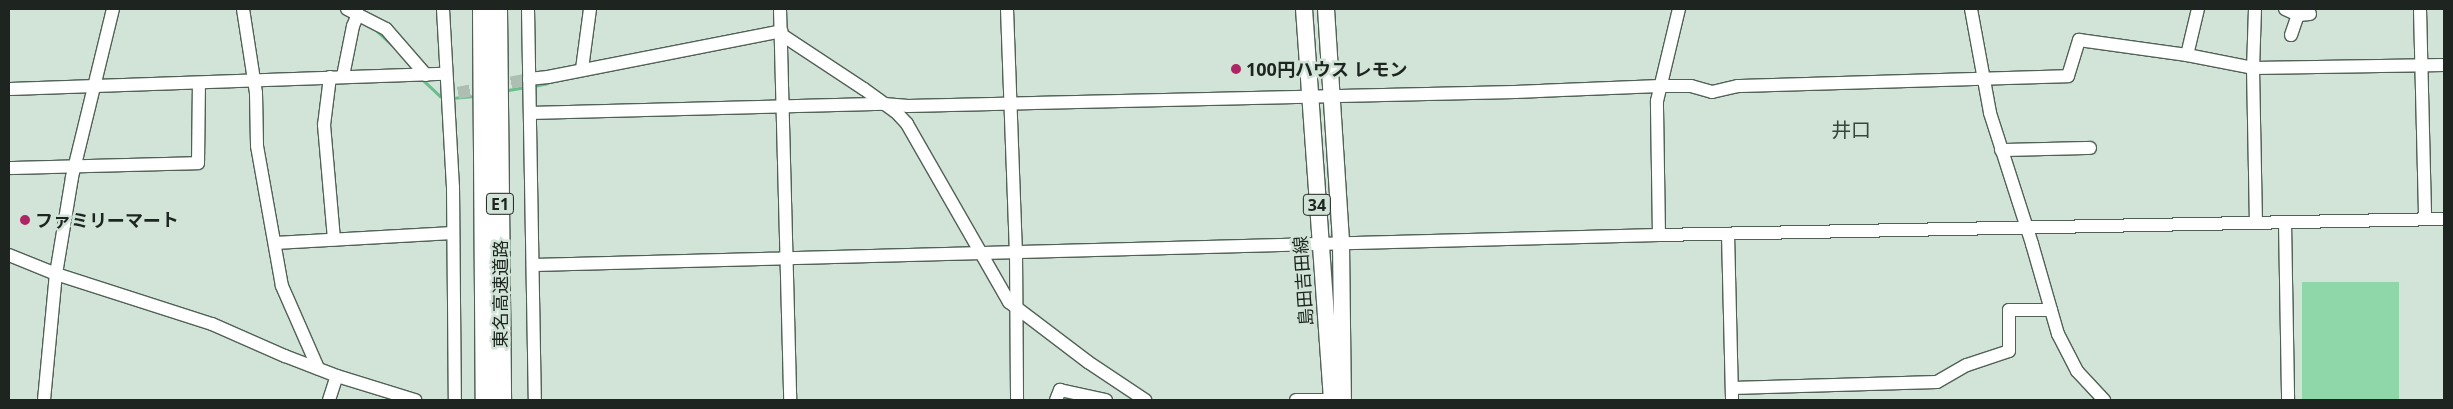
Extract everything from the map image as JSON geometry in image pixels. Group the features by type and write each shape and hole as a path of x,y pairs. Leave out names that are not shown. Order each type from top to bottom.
{"highway":[{"path":"470,9 483,229"},
{"name":"東名高速道路","path":"482,9 485,400"},
{"name":"東名高速道路","path":"497,9 501,400"}],"main road":[{"name":"島田吉田線","path":"1304,9 1320,245 1340,400"},
{"name":"島田吉田線","path":"1326,9 1341,244 1340,400"}],"street":[{"path":"44,400 56,274 74,166 92,87 113,9"},
{"path":"243,9 256,93 257,146 282,286 318,368"},
{"path":"443,9 445,74 449,95 455,400"},
{"path":"528,9 535,400"},
{"path":"582,69 590,9"},
{"path":"780,9 788,260 790,400"},
{"path":"1007,9 1016,252 1017,400"},
{"path":"1659,235 1657,101 1679,9"},
{"path":"1971,9 1983,78 2002,150 2051,310 2067,355 2076,372 2104,400"},
{"path":"2187,56 2198,9"},
{"path":"2256,9 2253,68 2256,222"},
{"path":"2285,9 2304,14 2291,35"},
{"path":"2420,9 2425,220"},
{"path":"343,76 354,16 386,29 426,75"},
{"path":"530,84 548,77 582,69 782,37 884,104 907,124 976,253 1016,313 1145,400"},
{"path":"530,113 1516,92 1660,86 1691,86 1712,92 1738,86 2068,76 2079,40 2253,68 2444,65"},
{"path":"9,89 343,76 445,74"},
{"path":"330,77 324,126 334,240"},
{"path":"9,168 198,163 199,83"},
{"path":"2002,150 2090,148"},
{"path":"534,265 788,260 976,253 1659,235 2444,219"},
{"path":"2285,222 2288,400"},
{"path":"275,243 453,233"},
{"path":"1728,234 1732,394 1937,382 1967,365 2009,351 2008,310 2051,310"},
{"path":"9,255 56,274 212,324 285,356 338,376 415,400"},
{"path":"329,400 338,376"},
{"path":"1056,400 1060,390 1106,400"},
{"path":"1296,400 1340,400"}],"green space":[{"path":"2302,282 2399,282 2399,400 2302,400"}],"waterway":[{"path":"376,30 392,45"},
{"path":"422,79 440,96 444,97"},
{"path":"534,86 548,83"},
{"path":"508,90 526,87"},
{"path":"452,98 473,96"}],"tunnel":[{"path":"458,93 529,79"}],"place":[{"name":"100円ハウス レモン","path":"1236,69"},
{"name":"ファミリーマート","path":"25,220"}],"district":[{"name":"井口","path":"1851,129"}]}
